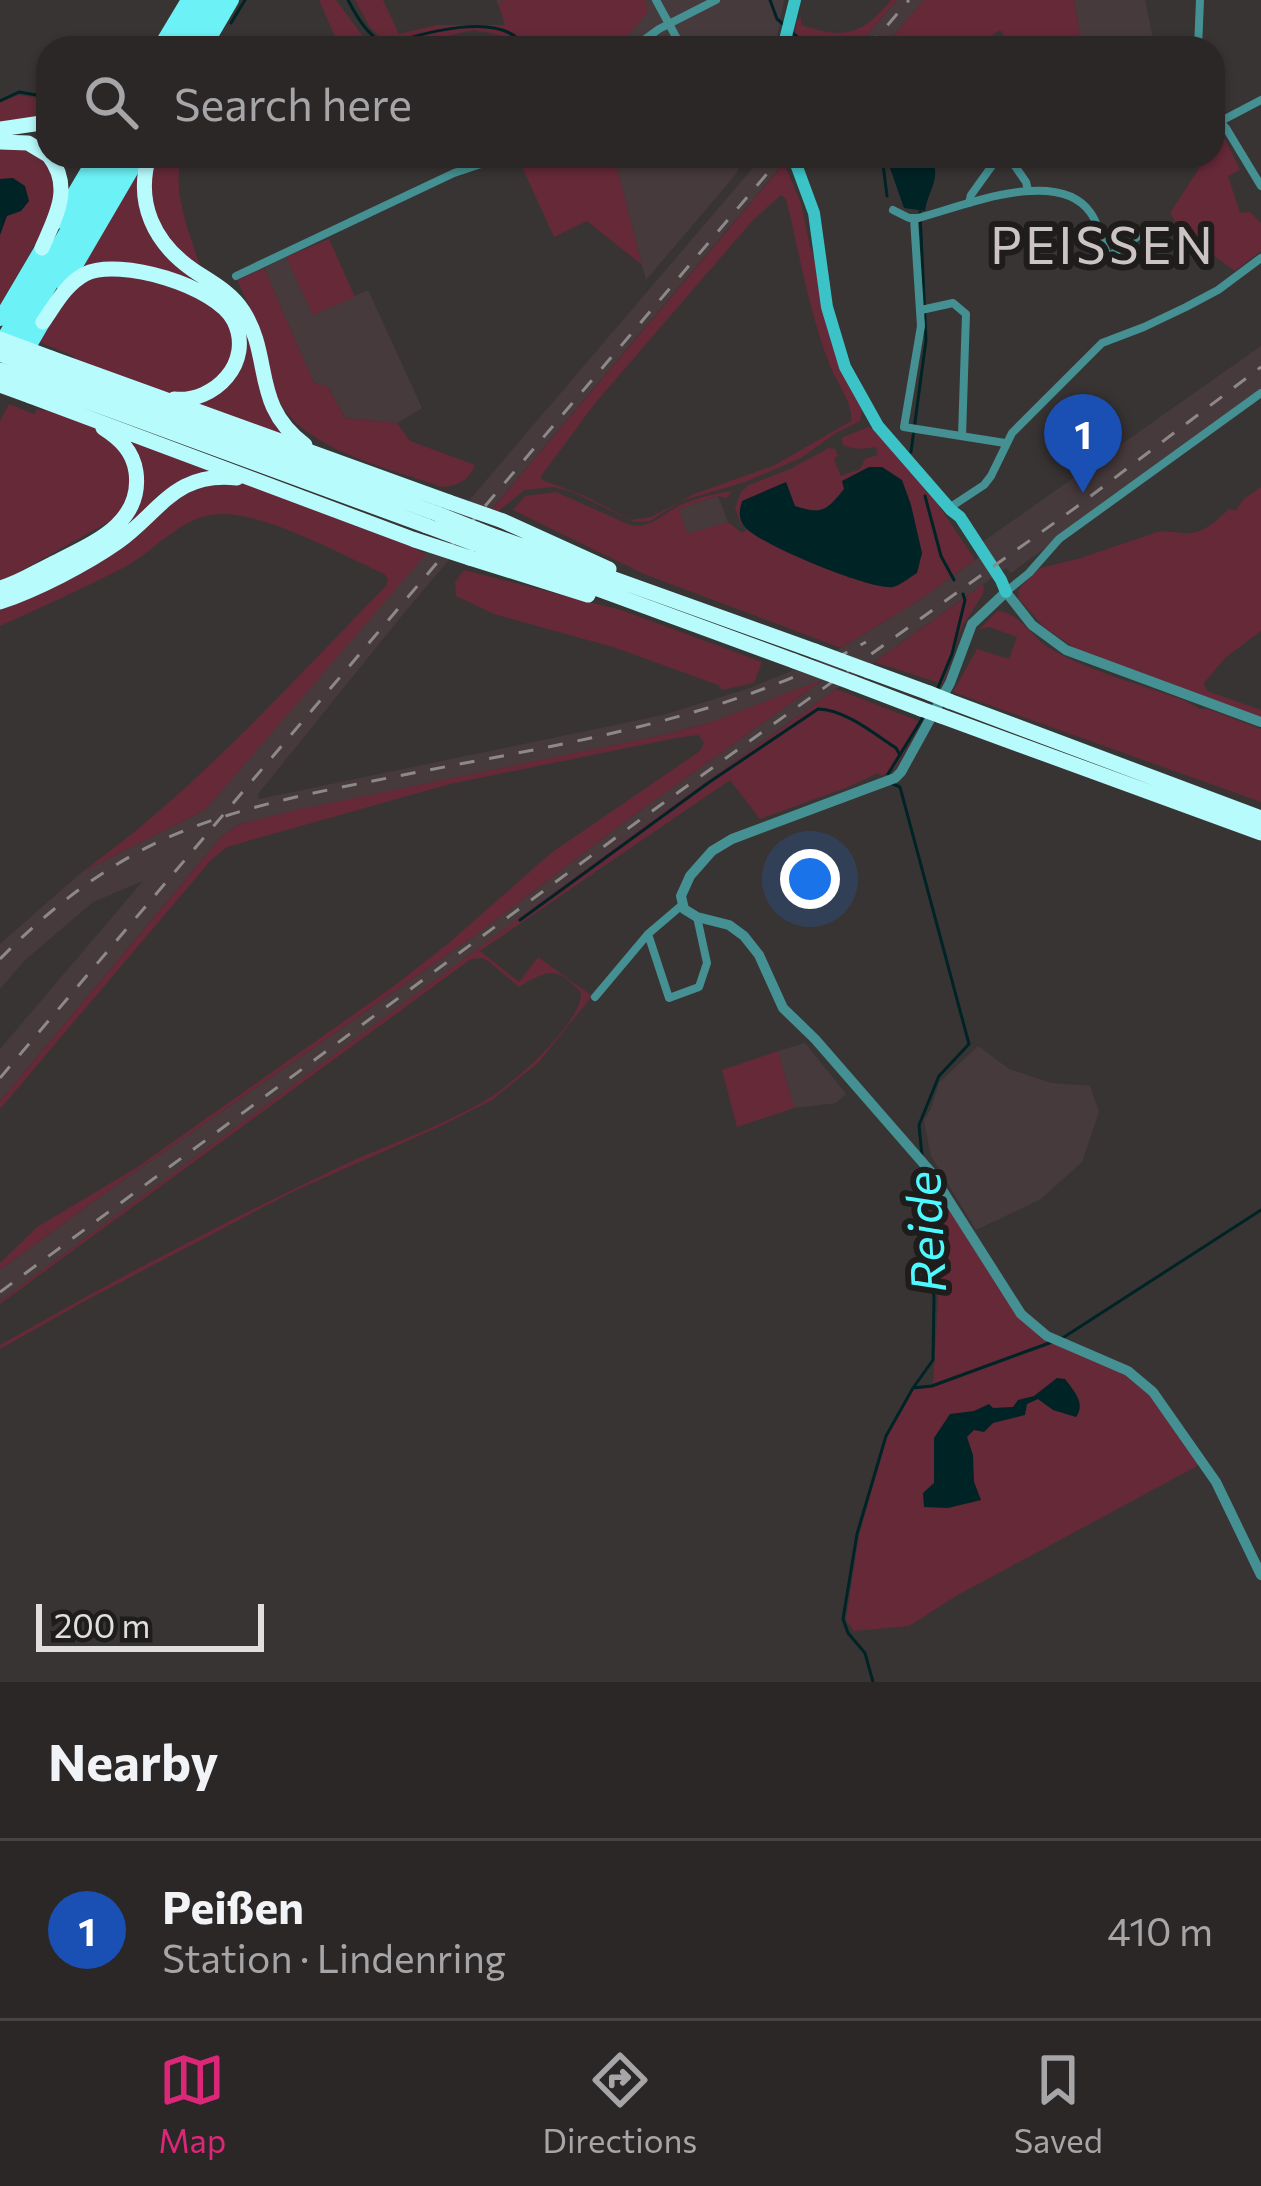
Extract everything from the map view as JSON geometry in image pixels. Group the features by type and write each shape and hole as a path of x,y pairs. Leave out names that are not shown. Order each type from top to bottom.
{"highway":[{"path":"169,36 188,0"},
{"path":"172,36 202,0"},
{"path":"196,36 217,0"},
{"path":"211,36 232,0"},
{"path":"0,129 36,124"},
{"path":"0,142 28,143 36,148"},
{"path":"42,248 62,196 57,168"},
{"path":"0,319 89,168"},
{"path":"0,588 99,539 117,526 136,491 133,460 120,440 0,342 104,168"},
{"path":"43,322 72,284 88,273 105,267 135,270 210,295 223,305 234,321 235,364 222,384 201,396 180,400 0,371 118,168"},
{"path":"0,399 138,168"},
{"path":"145,168 144,194 160,239 241,308 255,339 273,408 295,438 432,520 481,546 853,683 925,701 1261,818"},
{"path":"0,354 41,377 432,520"},
{"path":"0,385 41,377"},
{"path":"151,394 334,461"},
{"path":"86,416 281,488"},
{"path":"0,602 118,542 164,499 194,482 226,477 432,520 502,521 698,611"},
{"path":"481,546 815,651 869,671 925,701"},
{"path":"945,708 1261,833"}],"main road":[{"path":"784,36 795,0"},
{"path":"797,168 814,213 826,307 845,367 872,418 950,509 976,557 1006,592"}],"street":[{"path":"656,0 676,36"},
{"path":"648,36 716,0"},
{"path":"1198,36 1200,0"},
{"path":"1225,114 1261,100"},
{"path":"1225,130 1261,186"},
{"path":"236,276 469,168"},
{"path":"969,203 970,195 993,168"},
{"path":"1014,168 1028,190"},
{"path":"893,210 919,218 1028,190 1073,198 1090,212 1108,257 1140,235"},
{"path":"919,218 925,310 904,427 1005,443"},
{"path":"950,509 987,481 1005,443 1102,343 1218,290 1261,258"},
{"path":"925,310 953,303 966,314 962,436"},
{"path":"595,997 648,934 682,904 683,887 712,850 732,838 895,778 927,728 968,631 983,611 1029,573 1059,538 1261,393"},
{"path":"1006,592 1032,625 1066,650 1261,722"},
{"path":"682,904 697,917 729,925 745,936 783,1008 923,1163 1013,1305 1032,1325 1062,1344 1127,1371 1153,1392 1216,1482 1261,1575"},
{"path":"648,934 669,998 699,987 707,963 697,917"}],"shaded area":[{"path":"319,0 336,0 363,36 335,36"},
{"path":"355,0 383,0 399,34 437,25 505,25 498,3 505,0 645,0 648,12 627,36 503,36 474,30 447,36 378,36"},
{"path":"496,0 784,0 777,36 512,36"},
{"path":"891,0 897,0 866,36 794,36 801,17 801,25 840,33 871,21"},
{"path":"897,0 924,0 893,36 866,36"},
{"path":"924,0 1074,0 1080,36 1004,36 1000,30 992,36 893,36"},
{"path":"1074,0 1145,0 1152,36 1080,36"},
{"path":"19,95 36,97 36,120 0,124 0,102"},
{"path":"1225,139 1240,170 1228,176 1240,213 1250,212 1261,223 1261,251 1235,271 1182,233 1170,213 1199,168 1225,168"},
{"path":"0,146 36,152 36,168 51,171 55,197 0,305"},
{"path":"138,168 144,168 145,214 241,314 295,442 186,403 220,388 240,330 185,281 77,271"},
{"path":"153,168 179,168 180,199 202,272 164,239 149,195"},
{"path":"523,168 617,168 642,265 587,221 554,237"},
{"path":"617,168 739,168 736,174 646,280"},
{"path":"753,168 779,168 404,613 258,794 259,799 663,715 789,672 841,648 918,601 986,552 981,543 1261,346 1261,390 1011,573 1006,568 725,768 0,1301 0,1270 480,932 823,680 668,734 240,824 222,836 0,1101 0,1049 143,881 93,902 25,960 0,989 0,944 82,872 205,810"},
{"path":"780,168 786,168 817,263 831,342 862,410 860,421 801,458 745,482 681,501 650,521 634,522 553,487 525,490 498,511 492,509","holes":["781,195 786,199 806,284 851,421 775,465 694,494 651,517 631,520 542,480 596,402 753,220"]},
{"path":"329,239 355,297 313,315 286,257"},
{"path":"286,257 314,314 368,290 422,408 397,423 345,418 328,387 314,383 264,268"},
{"path":"264,268 314,383 328,387 345,418 397,423 410,441 475,465 466,479 442,487 372,464 324,443 287,413 276,394 256,322 237,280"},
{"path":"111,271 216,303 235,334 231,365 204,391 171,394 39,342 75,289"},
{"path":"9,404 34,414 46,408 88,423 120,444 134,482 112,520 0,580 0,421"},
{"path":"868,427 876,430 939,506 975,560 841,648 644,574 513,510 525,496 556,492 638,526 689,502 732,491 726,498 718,496 679,509 687,534 728,522 742,533 749,528 878,584 841,497 822,513 741,524 735,508 749,485 829,448 838,456 834,459 841,476 860,469 865,459 878,455 876,447 851,448 841,438"},
{"path":"121,437 213,468 180,480 128,527 95,544 136,504"},
{"path":"243,482 426,554 205,810 82,872 202,772 388,579 281,528 221,514 194,520 125,567 0,626 0,606 185,489"},
{"path":"1261,487 1261,631 1225,658 1204,683 1207,691 1261,710 1261,718 1076,649 1044,627 1019,599 1018,590 1037,569 1157,532 1202,530 1229,509 1236,510"},
{"path":"718,496 728,522 687,535 678,509"},
{"path":"464,570 621,610 762,662 754,683 722,690 613,647 494,614 456,596 455,582"},
{"path":"984,584 983,594 962,627 943,684 874,662"},
{"path":"997,611 1012,616 1044,644 1082,665 1261,729 1261,802 953,692 977,649 1009,659 1017,637 989,627 979,630"},
{"path":"816,682 480,932 0,1270 0,1263 37,1227 136,1168 394,986 551,853 700,751 704,742 698,735 676,738 450,784 227,847 0,1109 0,1101 222,836 240,824 296,810 668,734"},
{"path":"836,689 921,722 895,768 760,819 730,780 480,951 519,982 538,957 592,996 539,1062 492,1100 292,1192 0,1349 40,1322 203,1235 348,1163 454,1117 505,1087 560,1034 579,1005 581,993 565,978 551,973 519,987 488,961 471,959 0,1304"},
{"path":"805,1043 846,1094 836,1103 794,1108 778,1051"},
{"path":"978,1046 1009,1069 1051,1083 1090,1086 1099,1112 1082,1162 1041,1199 976,1230 931,1156 924,1120 939,1083"},
{"path":"778,1051 794,1108 737,1127 722,1070"},
{"path":"928,1177 1016,1313 1053,1341 933,1384 938,1302"},
{"path":"1055,1343 1125,1375 1151,1395 1199,1465 909,1626 854,1631 846,1620 859,1535 887,1436 914,1389 932,1387"}],"water":[{"path":"890,168 934,168 925,211 904,208"},
{"path":"13,178 25,186 29,201 21,211 7,216 0,235 0,179"},
{"path":"869,467 882,467 902,480 922,553 917,573 896,586 863,582 816,565 754,535 741,521 742,501 786,482 795,506 824,509 844,489 842,481"},
{"path":"1057,1378 1065,1379 1078,1397 1076,1417 1038,1399 1027,1404 1025,1415 993,1423 984,1432 974,1430 967,1437 981,1500 948,1508 924,1507 923,1493 934,1483 934,1438 950,1414 989,1404 1013,1407"}],"waterway":[{"path":"231,23 245,0"},
{"path":"348,0 373,36"},
{"name":"Reide","path":"770,0 783,24"},
{"path":"420,36 460,27 499,29 514,36"},
{"name":"Reide","path":"790,31 796,36"},
{"path":"0,101 19,92 36,95"},
{"path":"884,168 887,196"},
{"name":"Reide","path":"911,452 926,340 920,212"},
{"name":"Reide","path":"925,496 941,556 954,580"},
{"name":"Reide","path":"937,690 952,654 963,594"},
{"path":"520,920 818,709 859,723 900,755"},
{"name":"Reide","path":"888,774 925,714"},
{"name":"Reide","path":"893,784 900,787 969,1044 939,1076 919,1125 922,1156"},
{"name":"Reide","path":"873,1682 865,1653 843,1619 857,1534 886,1436 933,1360 934,1298 923,1171"},
{"path":"1061,1339 1261,1210"},
{"path":"913,1388 932,1386 1052,1342"}],"railway":[{"path":"878,36 909,0"},
{"path":"0,1078 772,168"},
{"path":"0,1292 641,819 1075,508 1261,367"},
{"path":"0,959 95,878 187,829 301,796 572,742 693,712 810,670 866,642"}],"place":[{"name":"Peißen","path":"1083,493"}],"district":[{"name":"PEISSEN","path":"1103,246"}]}
